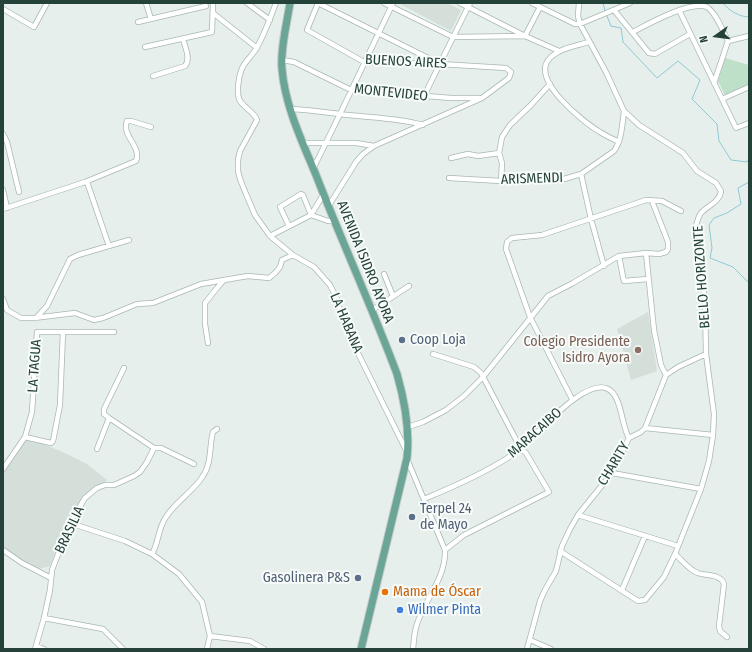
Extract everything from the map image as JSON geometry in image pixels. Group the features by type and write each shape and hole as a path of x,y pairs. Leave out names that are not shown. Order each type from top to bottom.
{"main road":[{"name":"AVENIDA ISIDRO AYORA","path":"290,3 282,60 285,89 303,143 323,195 397,374 408,428 407,456 361,649"}],"street":[{"path":"3,9 34,27 46,5 39,3"},
{"path":"146,3 151,19"},
{"path":"145,47 212,32 213,3"},
{"path":"247,3 270,20"},
{"path":"213,13 257,48 276,3"},
{"path":"318,3 440,64"},
{"name":"BUENOS AIRES","path":"318,3 306,30 364,62 440,64 506,68 511,72 509,78 482,98"},
{"path":"384,3 392,5 453,37 525,36"},
{"path":"460,3 469,5 525,36 559,51"},
{"path":"532,3 575,24 580,24 630,3"},
{"name":"BELLO HORIZONTE","path":"579,3 578,16 580,24 606,72 624,112 640,125 683,153 697,171 716,183 721,191 718,199 701,212 696,226 706,303 706,354 714,414 713,435 708,466 701,490 664,577 643,601 638,601 622,590"},
{"path":"313,169 392,5"},
{"path":"424,96 469,5"},
{"path":"633,32 678,10 693,5 705,6 713,14 728,41 714,83"},
{"path":"138,22 195,6 206,6"},
{"path":"525,36 540,7"},
{"path":"614,10 649,53 655,54 690,34"},
{"path":"678,10 736,128 749,123"},
{"path":"728,41 749,36"},
{"path":"153,76 185,66 188,58 183,39"},
{"path":"589,42 559,51 550,57 545,67 550,84 558,96 576,115 600,132 619,142 624,112"},
{"name":"LA HABANA","path":"257,48 241,70 238,91 239,99 255,115 257,120 240,151 238,160 240,179 255,214 270,236 293,255 314,267 330,285 337,299 345,327 407,456 445,550 443,569 416,625 413,649"},
{"name":"MONTEVIDEO","path":"282,60 294,62 351,90 451,98 482,98"},
{"path":"501,181 502,163 499,153 502,137 510,125 550,84"},
{"path":"722,99 749,88"},
{"path":"328,207 356,162 363,154 374,146 482,98"},
{"path":"291,109 315,110 412,122 423,125"},
{"path":"3,190 5,208 87,182 137,160 134,144 126,131 127,122 131,121 150,127"},
{"path":"3,134 7,142 19,192"},
{"name":"ARISMENDI","path":"449,178 501,181 564,179 581,174 614,151 619,142"},
{"path":"303,143 356,143 374,146"},
{"path":"451,158 468,154 478,156 499,153"},
{"path":"581,174 591,219 604,266"},
{"path":"87,182 108,246"},
{"path":"289,226 280,206 301,194 311,215 328,221 334,221"},
{"path":"270,236 311,215 323,195"},
{"path":"572,399 530,317 506,249 507,242 512,238 542,235 646,200 666,202 681,211"},
{"path":"408,428 451,407 464,396 483,376 548,296 573,284 619,256 646,252 663,254 666,252 669,245 652,201"},
{"path":"35,318 47,306 70,259 129,240"},
{"path":"646,252 654,330 661,365 666,375"},
{"path":"3,299 7,310 21,318 35,318 75,313 94,320 103,318 137,304 153,303 201,284 248,276 269,278 280,267 282,260 293,255"},
{"path":"619,256 624,281 648,279"},
{"path":"384,274 393,296"},
{"path":"208,343 205,324 205,303 224,280"},
{"path":"371,311 409,286"},
{"name":"LA TAGUA","path":"3,469 25,437 32,412 37,332 114,332"},
{"path":"25,437 51,443 53,441 60,406 63,332"},
{"path":"433,354 474,367 483,376 520,449 526,453 550,492 464,535 445,550"},
{"path":"706,354 678,367 666,375 645,428 713,435"},
{"path":"124,368 104,409 104,414 154,448 161,448 194,464"},
{"name":"MARACAIBO","path":"424,498 450,488 493,467 520,449 572,399 595,387 601,386 612,391 618,400 623,426 629,438"},
{"path":"97,449 109,418"},
{"name":"CHARITY","path":"528,649 540,601 556,571 560,551 570,529 578,515 612,473 629,438 641,432 645,428"},
{"path":"152,554 165,518 203,476 209,462 213,432 217,429"},
{"name":"BRASILIA","path":"35,648 44,618 50,590 52,570 70,523 85,498 97,488 105,485 114,485 140,472 154,448"},
{"path":"612,473 701,490"},
{"path":"578,515 678,546"},
{"path":"70,523 125,541 152,554 179,574 202,602 210,636 207,649"},
{"path":"560,551 622,590 645,536"},
{"path":"3,550 22,563 51,578"},
{"path":"675,554 697,573 718,577 722,580 724,584 719,626 720,631 727,637"},
{"path":"44,618 103,629 123,649"},
{"path":"210,636 250,641 264,649"},
{"path":"530,640 551,649"},
{"path":"35,648 44,649"}],"shaded area":[{"path":"398,3 447,3 461,10 451,31"},
{"name":"Colegio Presidente Isidro Ayora","path":"648,312 657,371 631,380 617,329"},
{"path":"26,437 87,464 107,480 105,483 96,487 63,529 50,566 39,569 3,548 3,472"}],"green space":[{"path":"725,58 749,65 749,85 725,95 718,81"}],"waterway":[{"path":"603,3 605,11"},
{"path":"723,3 728,9 735,13 749,17"},
{"path":"607,16 611,26 621,28 623,42 657,78 678,61 700,80 692,99 717,124 719,141 731,160 747,162 749,158"},
{"path":"749,182 738,188 741,204 727,213 714,218 709,225 712,248 710,258 733,267 749,283"}],"place":[{"name":"Coop Loja","path":"402,340"},
{"name":"Colegio Presidente Isidro Ayora","path":"638,350"},
{"name":"Terpel 24 de Mayo","path":"412,517"},
{"name":"Gasolinera P&S","path":"358,578"},
{"name":"Mama de Óscar","path":"385,592"},
{"name":"Wilmer Pinta","path":"400,610"}]}
